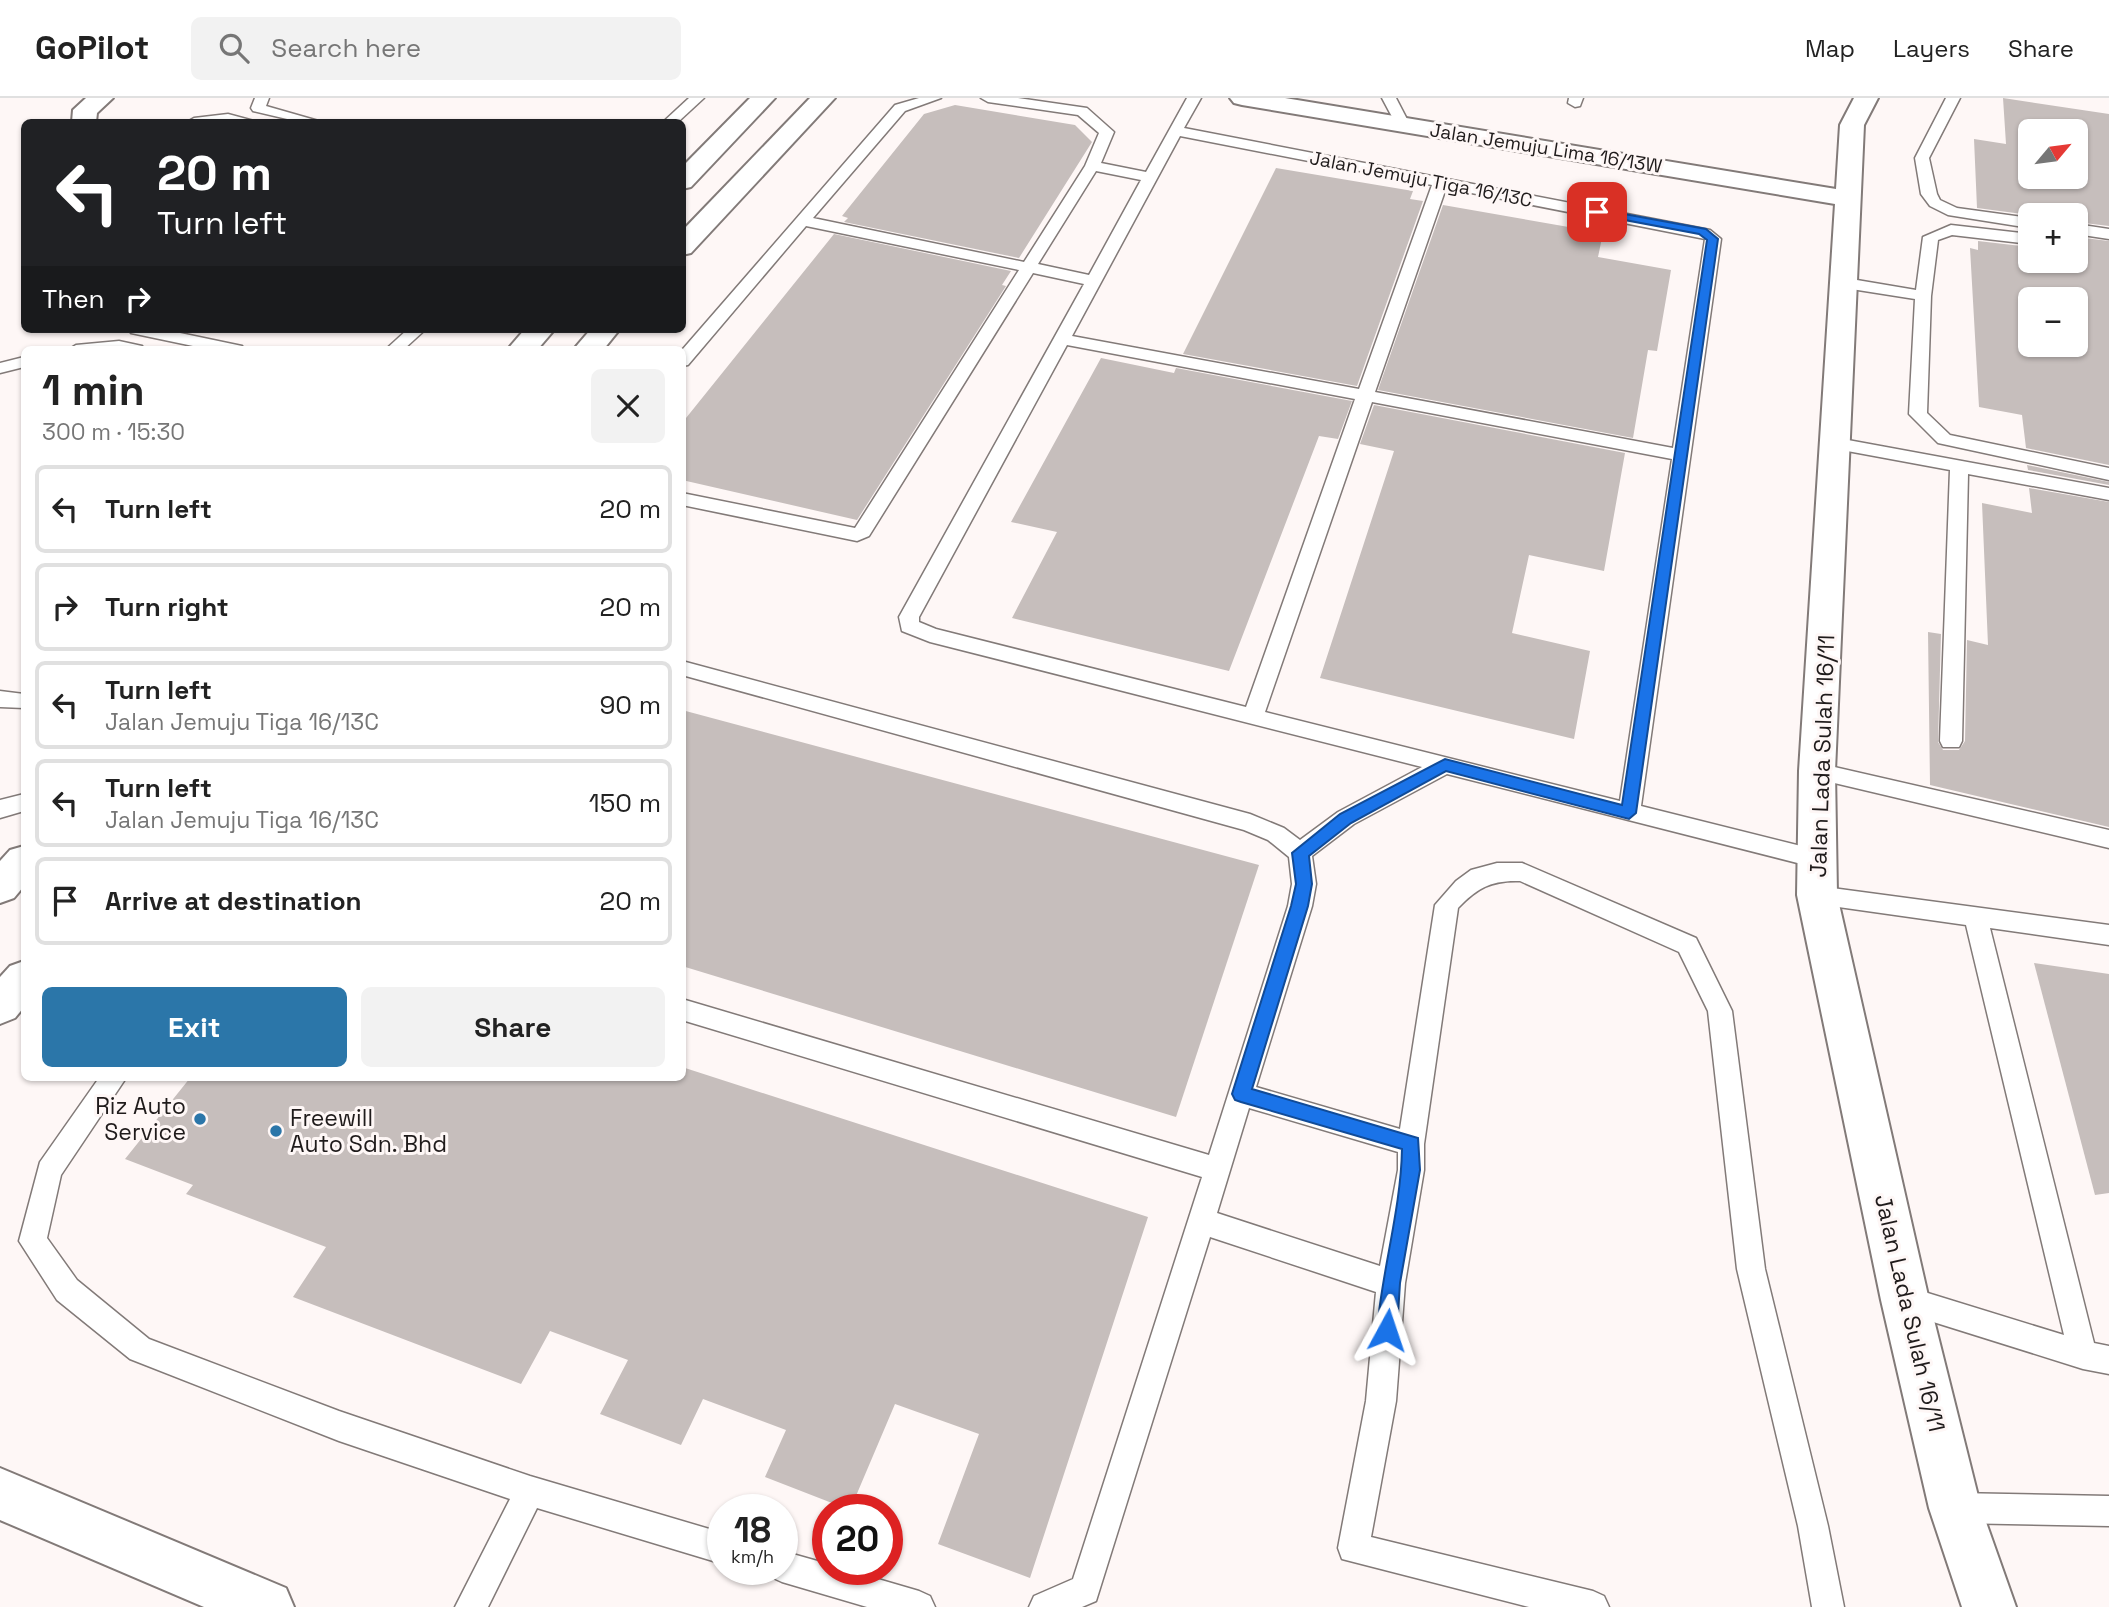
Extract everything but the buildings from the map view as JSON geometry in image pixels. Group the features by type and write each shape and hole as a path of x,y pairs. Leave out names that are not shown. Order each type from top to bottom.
{"street":[{"path":"84,119 85,110 101,98"},
{"path":"686,178 763,98"},
{"path":"686,243 823,98"},
{"name":"Jalan Jemuju Lima 16/13W","path":"1242,98 1849,199"},
{"name":"Jalan Lada Sulah 16/11","path":"1866,98 1852,125 1846,283 1817,771 1817,877 1905,1300 1955,1508 1989,1607"},
{"path":"525,346 537,333"},
{"path":"0,887 21,864"},
{"path":"0,1006 21,982"},
{"path":"0,1494 267,1607"}],"lane":[{"path":"262,98 258,108 303,119"},
{"path":"673,119 697,98"},
{"path":"686,356 900,108 934,98"},
{"path":"686,500 860,533 1092,166 1107,132 1083,111 988,98"},
{"path":"1194,98 909,617 909,626 930,635 1629,813 1817,877 1976,918 2109,935"},
{"path":"1389,98 1403,125"},
{"path":"1953,98 1922,158 1929,194 1935,204 1953,212 2018,221"},
{"name":"Jalan Jemuju Tiga 16/13C","path":"1176,131 1710,235 1713,239 1679,455 1629,813"},
{"path":"1092,166 1151,178"},
{"path":"1253,716 1440,183"},
{"path":"804,221 1095,281"},
{"path":"2018,238 1951,230 1931,237 1923,296 1917,414 1944,439 2109,474"},
{"path":"2088,231 2109,234"},
{"path":"1846,283 1923,296"},
{"path":"156,333 217,346"},
{"path":"398,346 413,333"},
{"path":"1063,339 1679,455"},
{"path":"0,368 21,363"},
{"path":"1837,444 2109,494"},
{"path":"1951,741 1959,466"},
{"path":"686,669 1250,823 1276,834 1300,853 1304,884 1300,906 1085,1590 1045,1607"},
{"path":"0,699 21,701"},
{"path":"1300,853 1346,818 1445,765"},
{"path":"1817,771 2109,839"},
{"path":"0,809 21,804"},
{"path":"1593,1607 1353,1548 1381,1401 1391,1283 1411,1170 1411,1144 1447,905 1469,881 1493,871 1522,872 1688,945 1720,1011 1751,1269 1810,1514 1828,1607"},
{"path":"1976,918 2096,1357"},
{"path":"686,1010 1218,1170"},
{"path":"111,1081 49,1171 33,1241 67,1290 140,1349 339,1426 530,1492 707,1544"},
{"path":"1241,1094 1411,1144"},
{"path":"1201,1221 1391,1283"},
{"path":"1905,1300 2096,1357"},
{"path":"471,1607 530,1492"},
{"path":"1955,1508 2109,1511"},
{"path":"798,1571 919,1607"}],"place":[{"name":"Riz Auto Service","path":"200,1119"},
{"name":"Freewill Auto Sdn. Bhd","path":"276,1131"}],"route":[{"path":"1387,1330 1391,1283 1411,1170 1411,1144 1241,1094 1300,906 1304,884 1300,853 1346,818 1445,765 1629,813 1679,455 1713,239 1702,231 1597,212"}]}
